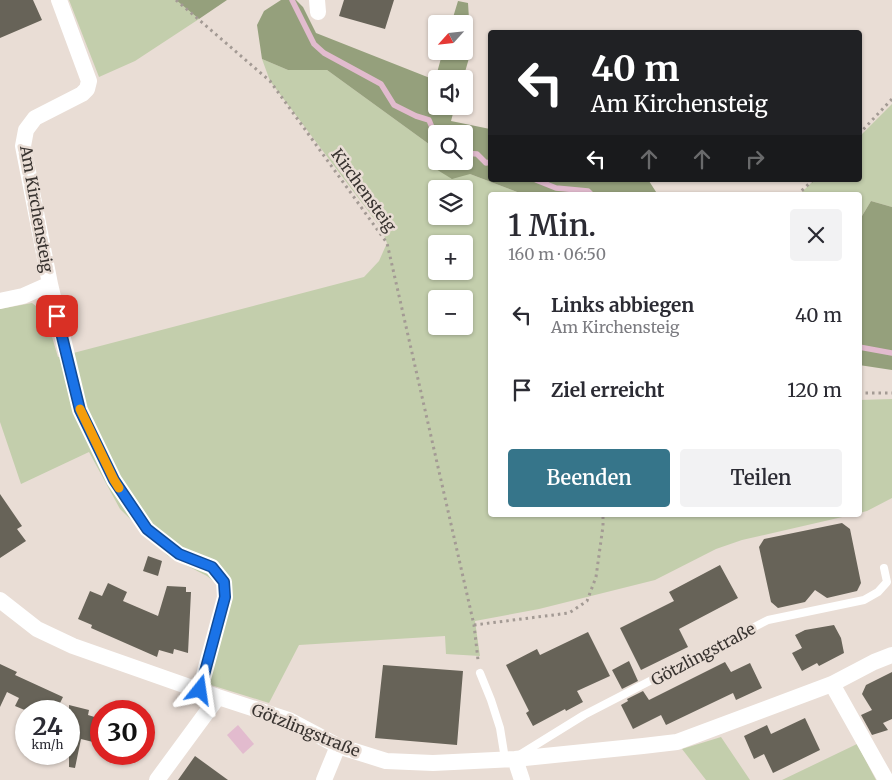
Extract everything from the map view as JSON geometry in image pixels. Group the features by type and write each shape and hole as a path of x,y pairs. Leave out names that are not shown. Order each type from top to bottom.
{"street":[{"name":"Am Kirchensteig","path":"59,0 89,81 87,89 82,94 35,118 26,130 23,146 50,284 80,410 114,480 147,529 179,554 212,567 224,582 225,597 200,690"},
{"path":"0,301 23,296 50,284"},
{"name":"Götzlingstraße","path":"0,600 37,629 73,646 288,720 338,746 386,761 433,763 510,759 677,742 832,684 874,662 892,655"},
{"path":"832,684 886,780"},
{"path":"157,780 218,697"},
{"path":"324,780 338,746"},
{"path":"510,759 522,780"}],"lane":[{"name":"Götzlingstraße","path":"510,759 584,715 768,620 864,600 878,592 887,582 884,568"},
{"path":"480,673 510,759"}],"path":[{"name":"Kirchensteig","path":"176,0 270,81 387,242 474,625 480,673"},
{"path":"862,131 892,99"},
{"path":"800,192 811,182"},
{"path":"862,393 892,393"},
{"path":"474,625 569,613 587,601 596,577 603,517"}],"green space":[{"path":"69,0 176,0 199,19 135,61 99,77"},
{"path":"176,0 227,0 199,19"},
{"path":"281,0 296,0 303,7 316,33 428,77 428,115 453,115 451,121 470,125 428,125 428,143 327,70 288,70 262,59 257,25 264,11"},
{"path":"458,1 468,3 469,15 454,15"},
{"path":"262,59 288,70 327,70 428,143 428,170 450,170 470,174 517,192 488,192 488,517 842,517 742,540 716,549 655,580 539,609 475,621 480,656 446,654 445,636 299,645 269,703 198,681 220,597 217,584 207,576 168,556 120,509 89,452 21,484 0,422 0,309 32,303 45,313 58,357 364,277 379,261 387,243 381,228 270,81"},
{"path":"441,60 468,60 466,70 438,70"},
{"path":"892,104 892,207 871,201 862,216 862,192 802,192 812,182 862,182 862,134"},
{"path":"473,126 488,129 488,181 470,174 452,179 437,170 473,170"},
{"path":"491,182 650,182 656,192 517,192"},
{"path":"871,201 892,207 892,370 862,365 862,216"},
{"path":"892,399 892,498 862,512 862,400"},
{"path":"721,737 750,780 706,780 682,749"},
{"path":"857,744 876,780 782,780"}],"shaded area":[{"path":"238,725 254,744 243,754 227,735"}],"building":[{"path":"0,0 33,0 42,20 0,38"},
{"path":"344,0 394,0 385,29 339,16"},
{"path":"0,494 22,526 17,529 26,541 0,558"},
{"path":"842,523 850,529 861,583 857,591 827,598 815,590 805,602 778,608 771,602 759,547 764,539"},
{"path":"148,556 162,561 158,576 143,571"},
{"path":"720,565 738,598 679,629 688,647 641,670 620,628 674,601 669,592"},
{"path":"108,583 127,592 123,601 158,616 167,586 186,587 186,592 191,592 188,653 174,649 173,654 159,650 157,657 91,628 92,625 78,619 90,591 102,596"},
{"path":"834,625 841,638 844,653 819,666 817,663 802,671 792,653 802,648 795,635 805,630"},
{"path":"588,632 610,676 577,691 583,702 533,726 526,713 529,711 506,665 537,649 540,655"},
{"path":"629,661 638,681 622,689 612,670"},
{"path":"725,662 731,672 750,663 762,688 736,700 733,693 666,725 661,715 633,729 621,705 628,701 627,699 643,691 649,700"},
{"path":"0,664 17,672 15,675 63,697 62,700 18,700 19,698 7,692 0,707"},
{"path":"383,665 463,671 457,745 375,738"},
{"path":"892,672 892,719 883,723 888,730 872,735 861,715 872,710 862,694 866,685"},
{"path":"80,708 89,710 88,715 90,716 90,741 81,739 80,744"},
{"path":"805,718 820,750 773,773 764,754 754,759 744,736 767,725 771,734"},
{"path":"195,756 228,780 178,780"},
{"path":"69,765 76,765 75,768 69,767"}],"waterway":[{"path":"292,0 314,44 324,53 381,84 394,105 429,120 431,125"},
{"path":"473,154 477,154 486,163 488,162"},
{"path":"541,182 556,188 589,192"},
{"path":"862,348 892,353"}],"slow traffic":[{"path":"80,409 119,488"}],"route":[{"path":"57,316 80,410 114,480 147,529 179,554 212,567 224,582 225,597 200,690"}]}
